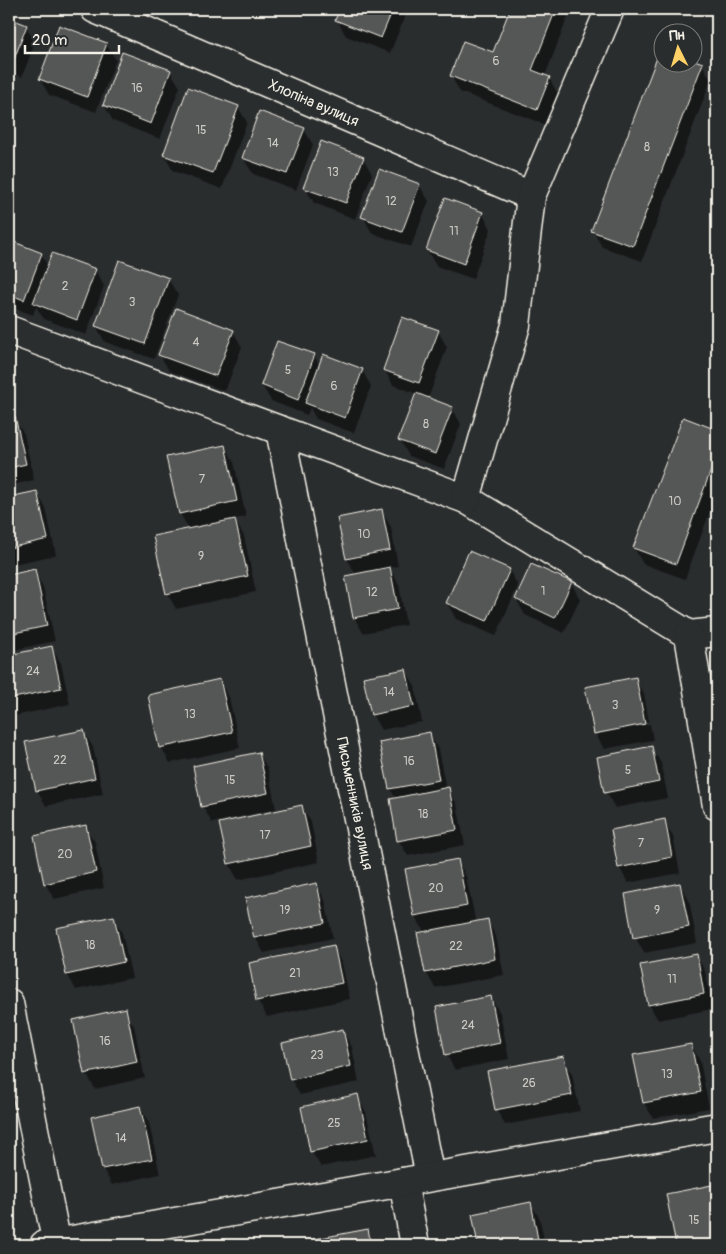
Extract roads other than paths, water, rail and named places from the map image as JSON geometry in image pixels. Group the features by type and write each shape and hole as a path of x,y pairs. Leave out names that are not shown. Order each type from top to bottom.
{"street":[{"name":"Хлопіна вулиця","path":"95,9 531,196"},
{"path":"466,499 516,325 531,196 610,9"},
{"path":"9,330 466,499 690,635 717,632"},
{"name":"Письменників вулиця","path":"280,430 430,1177"},
{"path":"690,635 717,806"},
{"path":"9,1004 52,1244 717,1127"},
{"path":"403,1182 415,1245"}]}
